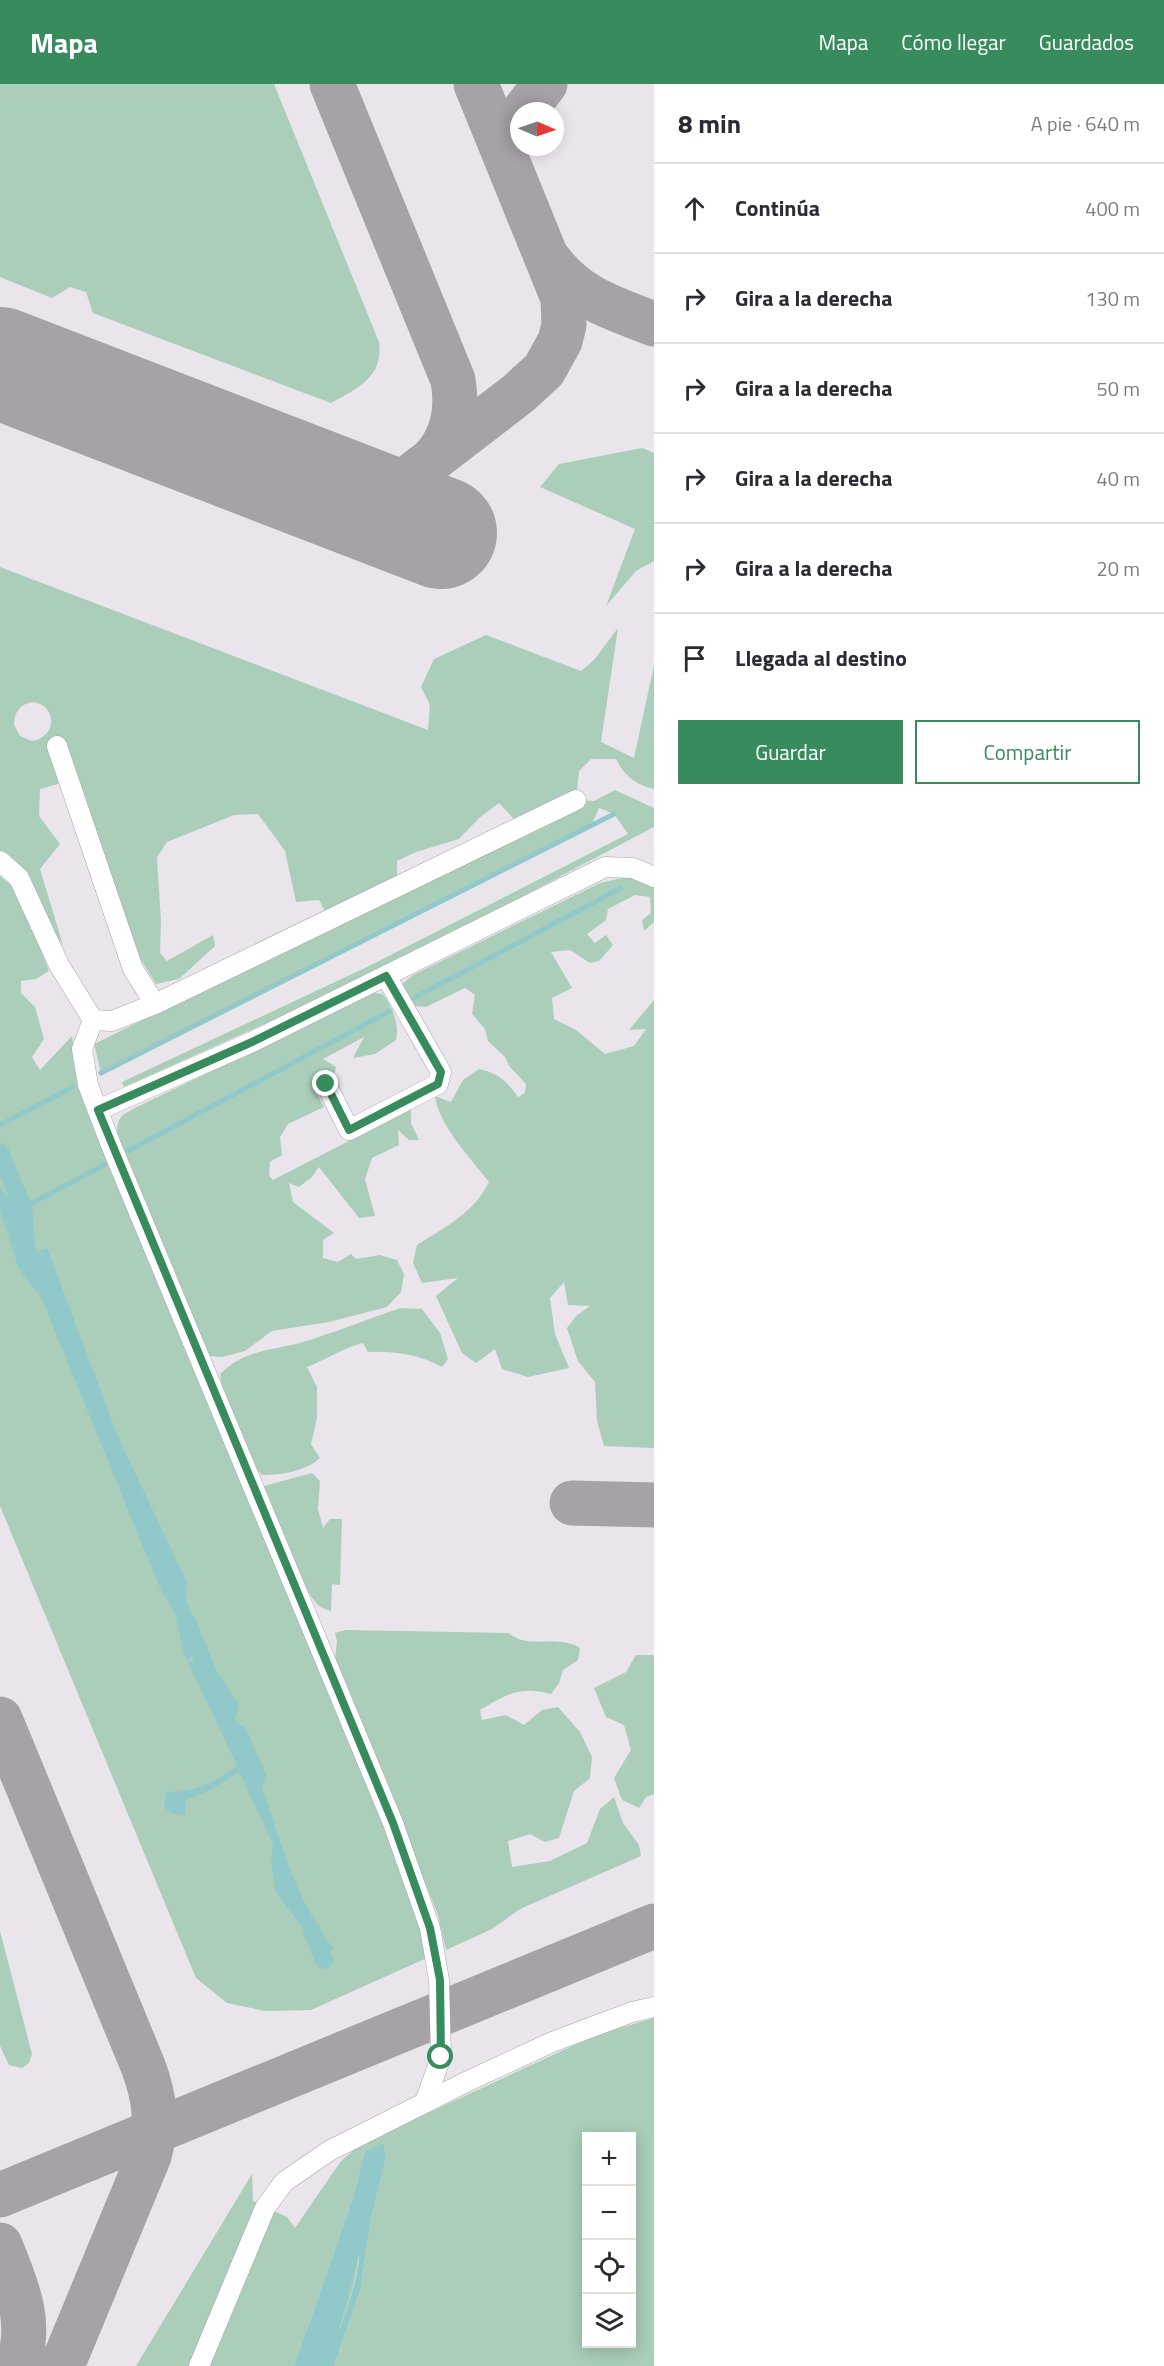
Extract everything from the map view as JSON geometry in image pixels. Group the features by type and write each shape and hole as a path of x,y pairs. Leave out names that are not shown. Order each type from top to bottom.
{"lane":[{"path":"57,746 133,969 155,1004"},
{"path":"93,1020 112,1021 155,1004 576,800"},
{"path":"0,861 19,878 59,965 93,1020"},
{"path":"98,1110 252,1042 605,867 633,868 654,877"},
{"path":"326,1084 349,1130 438,1084 441,1072 386,976"},
{"path":"93,1020 82,1049 88,1085 393,1823 430,1928 440,1980 441,2057 425,2102"},
{"path":"199,2366 265,2208 284,2182 328,2151 425,2102 552,2042 632,2012 654,2007"}],"green space":[{"path":"0,84 274,84 379,342 379,354 373,373 359,387 331,403 93,313 86,292 70,287 52,298 0,277"},
{"path":"642,448 654,453 654,561 636,571 606,606 635,529 540,487 559,464"},
{"path":"0,567 428,730 430,705 421,687 434,659 486,635 581,671 594,660 618,628 601,742 634,758 654,665 654,789 641,785 631,778 616,759 591,759 579,771 576,800 594,801 615,790 654,808 654,827 454,932 280,1017 124,1087 122,1082 367,967 628,834 614,814 599,808 591,826 101,1073 94,1044 525,831 499,803 479,818 459,839 416,852 397,861 397,877 326,913 319,900 296,902 285,851 258,814 234,815 167,842 157,857 161,922 160,953 167,961 213,935 215,946 179,979 156,984 138,955 69,781 40,789 39,816 60,844 40,869 63,945 0,854","holes":["33,702 41,705 50,715 50,728 46,734 32,741 20,736 14,725 19,709"]},
{"path":"0,876 18,891 49,971 36,979 21,981 21,993 35,1007 44,1039 32,1057 40,1070 72,1036 75,1057 404,1875 429,1957 311,2010 265,2011 227,2003 196,1978 0,1506"},
{"path":"630,876 654,885 654,922 644,931 642,920 651,913 650,897 635,895 608,909 606,920 587,934 595,943 606,935 613,945 599,961 590,963 570,950 551,952 572,988 552,998 554,1019 576,1030 605,1054 634,1046 646,1029 629,1030 654,1000 654,1448 604,1446 597,1421 595,1382 578,1361 567,1328 576,1316 590,1306 568,1305 564,1282 550,1298 555,1334 569,1368 528,1377 502,1369 495,1349 476,1363 462,1353 436,1296 458,1278 422,1283 413,1263 417,1245 467,1211 483,1193 489,1182 442,1118 435,1096 451,1102 463,1080 479,1069 502,1078 518,1097 525,1093 526,1084 510,1067 505,1057 488,1041 485,1029 472,1014 475,995 465,988 426,1007 413,1006 401,985 413,975 600,883"},
{"path":"374,993 383,994 392,1010 397,1028 396,1040 375,1054 353,1058 364,1037 323,1059 336,1067 334,1075 317,1084 315,1090 324,1107 288,1124 280,1137 282,1155 270,1162 269,1176 273,1180 411,1109 411,1123 419,1140 409,1140 398,1130 399,1145 372,1158 365,1179 375,1216 359,1218 319,1167 311,1178 299,1187 289,1183 293,1202 334,1233 323,1240 323,1258 338,1262 351,1254 356,1259 380,1255 397,1260 404,1274 401,1292 387,1307 329,1322 272,1331 245,1351 222,1357 209,1356 117,1138 119,1121 121,1117 139,1106"},
{"path":"401,1308 422,1309 440,1333 448,1359 442,1367 406,1354 368,1352 363,1343 307,1367 317,1387 317,1418 311,1444 320,1458 308,1466 293,1471 262,1475 254,1466 222,1386 220,1374 238,1360 257,1352 300,1343"},
{"path":"312,1473 320,1481 318,1509 323,1528 330,1519 342,1519 340,1585 332,1584 331,1611 318,1605 303,1582 279,1530 264,1486"},
{"path":"346,1630 509,1633 525,1641 563,1642 580,1648 578,1660 563,1670 559,1683 551,1694 522,1691 480,1710 482,1720 506,1715 524,1725 542,1710 558,1707 580,1732 592,1757 590,1778 574,1791 559,1838 545,1842 530,1834 508,1841 512,1867 550,1861 587,1843 600,1809 614,1797 623,1823 639,1845 641,1856 520,1909 492,1929 446,1950 438,1915 335,1659 337,1641 335,1633"},
{"path":"636,1655 654,1655 654,1794 646,1797 639,1808 622,1800 614,1778 631,1750 624,1725 606,1717 594,1688 626,1672"},
{"path":"0,1931 32,2054 29,2063 22,2068 9,2065 0,2046"},
{"path":"654,2018 654,2366 334,2366 361,2287 370,2223 386,2158 384,2145 365,2151 353,2198 294,2366 136,2366 252,2174 253,2201 287,2217 295,2228 341,2161 361,2144 596,2035"},
{"path":"358,2230 358,2265 350,2299 326,2366 311,2366"}],"water":[{"path":"0,1187 15,1207 23,1208 16,1234 27,1255 47,1248 118,1437 187,1582 186,1600 202,1642 197,1644 189,1660 204,1673 218,1672 239,1705 235,1721 247,1730 266,1775 262,1787 291,1872 310,1912 335,1950 321,1953 276,1892 271,1863 273,1844 239,1772 212,1789 186,1800 185,1815 172,1814 164,1807 166,1791 185,1791 204,1786 237,1766 183,1651 175,1614 160,1588 41,1297 19,1269 0,1211"},
{"path":"384,2144 386,2158 370,2223 361,2287 334,2366 326,2366 355,2282 358,2265 358,2232 311,2366 294,2366 353,2198 365,2151"}],"waterway":[{"path":"101,1073 614,814"},
{"path":"414,998 621,888"},
{"path":"128,1151 390,1011"},
{"path":"0,1125 73,1087"},
{"path":"0,1152 23,1208 27,1256 37,1278"},
{"path":"23,1208 104,1165"},
{"path":"187,1622 216,1694"},
{"path":"312,1931 324,1960"},
{"path":"320,2366 356,2232"}],"taxiway":[{"path":"332,84 453,380 455,401 452,422 445,441 433,459"},
{"path":"282,471 347,492 375,493 398,486 519,393 544,370 560,341 564,325 563,298 476,84"},
{"path":"531,102 545,84"},
{"path":"550,261 561,274 584,293 610,307 654,324"},
{"path":"572,1503 654,1505"},
{"path":"0,1719 143,2066 153,2100 154,2133 149,2156 60,2366"},
{"path":"0,2195 654,1926"},
{"path":"0,2245 21,2304 24,2335 17,2366"}],"runway":[{"path":"0,363 441,533"}],"route":[{"path":"326,1084 349,1130 438,1084 441,1072 386,976 252,1042 98,1110 393,1823 430,1928 440,1980 441,2057"}]}
